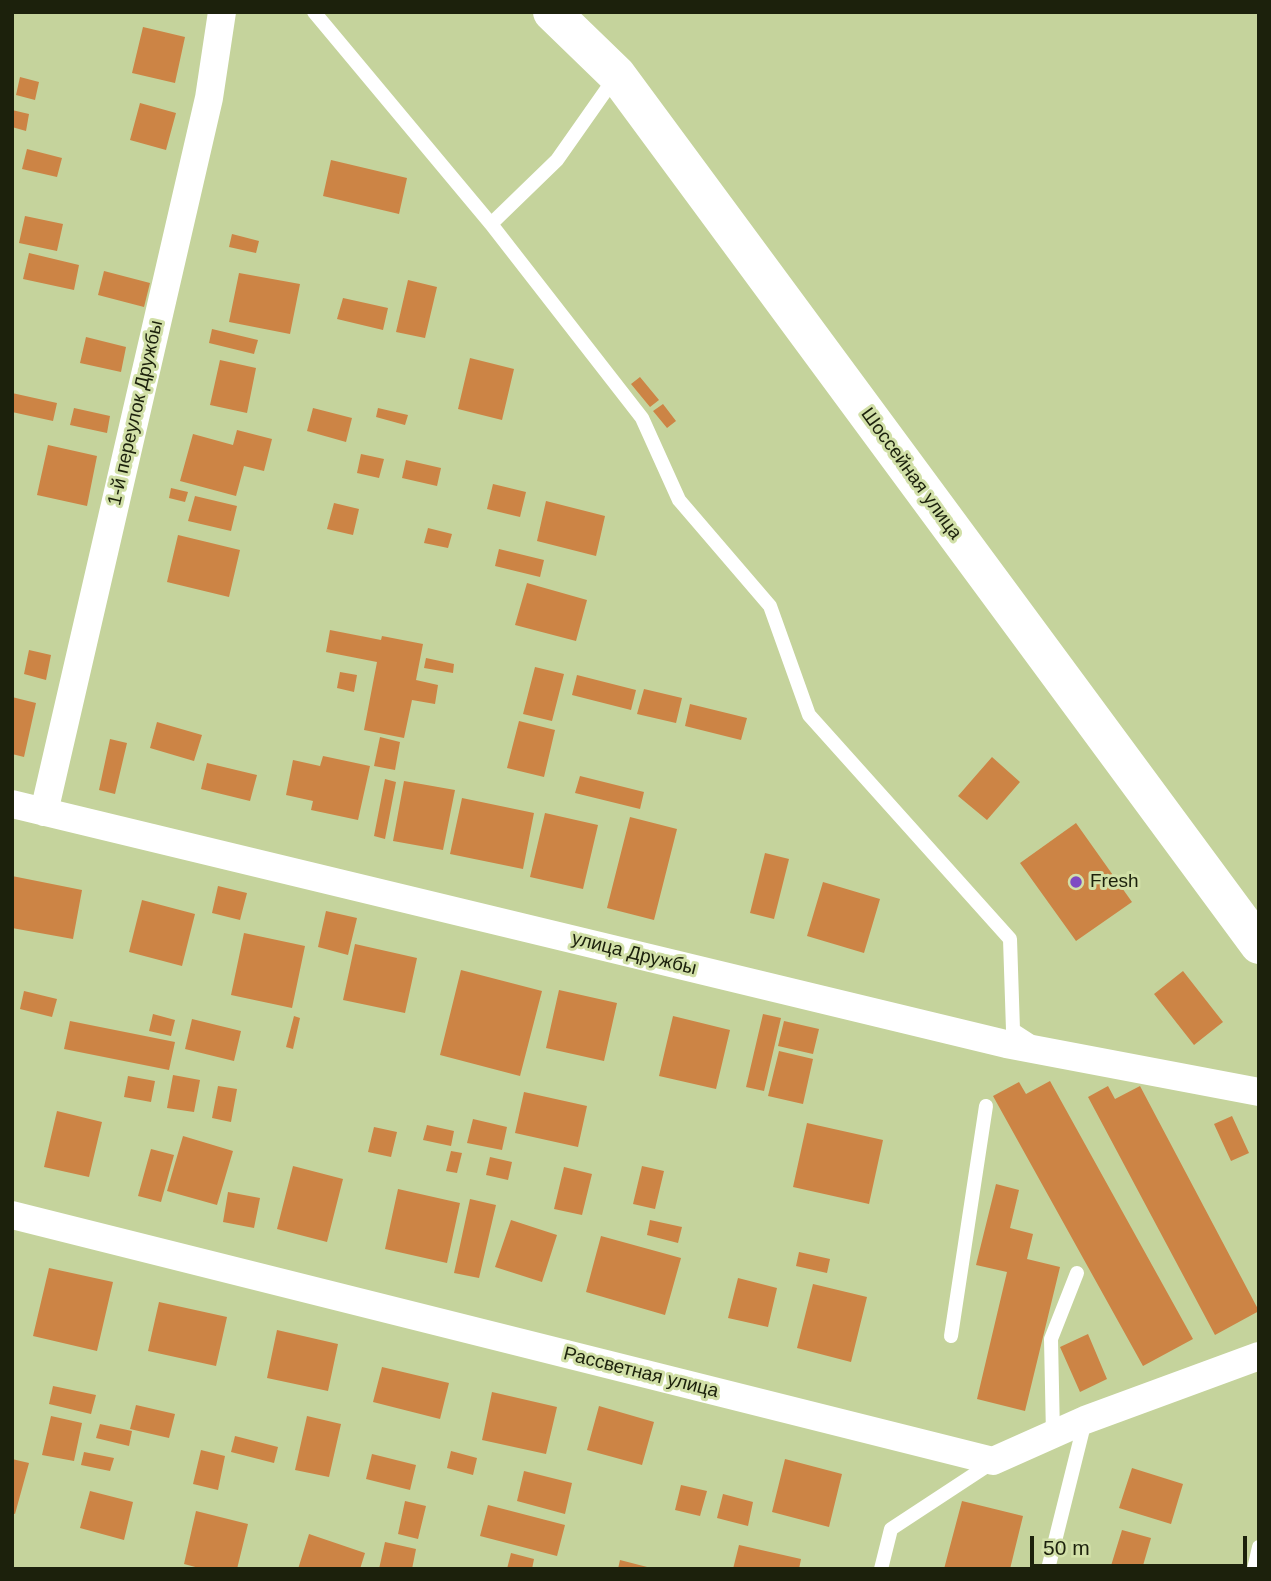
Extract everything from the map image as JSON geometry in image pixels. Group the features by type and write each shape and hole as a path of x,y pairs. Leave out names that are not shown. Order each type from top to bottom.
{"main road":[{"name":"Шоссейная улица","path":"552,12 617,75 1259,945"}],"street":[{"name":"1-й переулок Дружбы","path":"44,813 209,98 222,12"},
{"name":"улица Дружбы","path":"12,804 1048,1053 1259,1092"},
{"name":"Рассветная улица","path":"12,1215 993,1461"},
{"path":"993,1461 1085,1420 1259,1356"}],"lane":[{"path":"314,12 491,224 642,418 679,500 770,606 809,715 1010,939 1013,1030 1048,1053"},
{"path":"491,224 557,160 617,75"},
{"path":"951,1336 986,1106"},
{"path":"1053,1435 1051,1339 1077,1273"},
{"path":"1048,1569 1085,1420"},
{"path":"881,1569 891,1529 993,1461"},
{"path":"1254,1569 1259,1547"}],"building":[{"path":"143,27 185,37 175,83 132,73"},
{"path":"20,77 39,82 35,100 16,95"},
{"path":"140,103 176,113 166,150 130,140"},
{"path":"12,110 29,114 26,131 12,127"},
{"path":"27,149 62,158 57,177 22,169"},
{"path":"331,160 407,178 399,214 323,196"},
{"path":"25,216 63,224 57,251 19,243"},
{"path":"232,234 259,241 256,253 229,247"},
{"path":"29,253 79,265 74,290 23,279"},
{"path":"104,271 150,283 144,307 98,295"},
{"path":"239,273 300,284 290,334 229,322"},
{"path":"408,280 437,287 425,338 396,332"},
{"path":"343,298 388,308 383,330 337,319"},
{"path":"212,329 258,340 254,354 209,343"},
{"path":"86,337 126,347 121,372 80,363"},
{"path":"470,358 514,369 502,420 458,409"},
{"path":"220,360 256,368 247,413 210,405"},
{"path":"640,377 659,400 650,407 631,384"},
{"path":"12,393 57,403 53,421 12,412"},
{"path":"663,404 676,421 667,428 653,411"},
{"path":"74,408 110,416 107,433 70,425"},
{"path":"313,408 352,418 346,442 307,431"},
{"path":"378,408 408,415 405,425 376,417"},
{"path":"237,430 272,439 264,471 244,466 236,496 180,481 193,434 233,445"},
{"path":"48,445 97,456 87,506 37,495"},
{"path":"361,454 384,459 379,478 357,473"},
{"path":"406,460 441,468 437,486 402,478"},
{"path":"493,484 526,492 520,517 487,509"},
{"path":"171,488 188,492 185,502 169,498"},
{"path":"195,496 237,506 231,531 188,521"},
{"path":"546,501 605,516 596,556 537,541"},
{"path":"334,503 359,509 353,535 327,529"},
{"path":"428,528 452,534 448,548 424,543"},
{"path":"178,535 240,550 229,597 167,582"},
{"path":"499,549 544,560 540,577 495,566"},
{"path":"527,583 587,600 576,641 515,625"},
{"path":"330,630 381,640 382,636 423,644 416,680 438,685 435,704 412,700 404,738 364,730 377,662 326,652"},
{"path":"29,650 51,655 46,680 24,674"},
{"path":"426,658 454,664 453,673 424,668"},
{"path":"535,667 564,674 552,721 523,714"},
{"path":"340,672 357,675 354,692 337,688"},
{"path":"577,675 636,690 631,710 572,695"},
{"path":"644,689 682,698 676,723 637,714"},
{"path":"12,697 36,703 24,757 12,754"},
{"path":"690,704 747,718 741,740 685,726"},
{"path":"519,721 555,730 544,777 507,768"},
{"path":"157,722 202,735 194,761 150,748"},
{"path":"380,737 400,742 395,770 374,766"},
{"path":"110,739 127,743 115,794 99,790"},
{"path":"323,756 370,766 358,820 311,810 313,801 286,795 293,760 320,766"},
{"path":"992,757 1020,782 987,820 958,796"},
{"path":"207,763 257,775 250,801 201,789"},
{"path":"580,776 644,792 640,809 575,793"},
{"path":"385,779 396,782 385,839 374,836"},
{"path":"404,781 455,790 443,850 393,841"},
{"path":"462,798 534,813 523,869 450,854"},
{"path":"545,813 598,825 583,889 530,877"},
{"path":"630,817 677,829 654,920 607,908"},
{"name":"Fresh","path":"1076,823 1132,902 1076,941 1020,863"},
{"path":"765,853 789,859 774,919 750,913"},
{"path":"12,876 82,890 73,939 12,928"},
{"path":"823,882 880,899 864,953 807,936"},
{"path":"218,886 247,893 240,920 212,913"},
{"path":"142,900 195,914 182,966 129,952"},
{"path":"326,911 357,918 348,955 318,947"},
{"path":"244,933 305,946 292,1008 231,995"},
{"path":"355,944 417,958 405,1013 343,1000"},
{"path":"461,970 542,991 520,1076 440,1055"},
{"path":"1183,971 1223,1022 1194,1045 1154,994"},
{"path":"559,990 617,1003 604,1061 546,1048"},
{"path":"24,991 57,999 52,1017 20,1009"},
{"path":"153,1014 175,1020 171,1036 149,1031"},
{"path":"763,1014 781,1018 764,1091 746,1087"},
{"path":"294,1016 300,1018 293,1049 286,1047"},
{"path":"673,1016 730,1030 716,1089 659,1076"},
{"path":"192,1019 241,1031 234,1061 185,1049"},
{"path":"70,1021 175,1042 169,1070 64,1049"},
{"path":"784,1021 819,1029 813,1054 778,1046"},
{"path":"779,1051 813,1059 803,1104 768,1096"},
{"path":"173,1075 200,1080 194,1112 167,1108"},
{"path":"128,1076 155,1081 151,1102 124,1097"},
{"path":"1050,1081 1193,1339 1143,1366 993,1096 1019,1082 1026,1094"},
{"path":"218,1086 237,1089 231,1122 212,1118"},
{"path":"1108,1086 1115,1099 1140,1086 1259,1311 1215,1335 1088,1097"},
{"path":"524,1092 587,1106 578,1147 515,1133"},
{"path":"57,1111 102,1122 89,1177 44,1167"},
{"path":"1232,1116 1249,1153 1231,1161 1214,1124"},
{"path":"473,1119 507,1127 502,1150 467,1143"},
{"path":"807,1123 883,1140 869,1204 793,1187"},
{"path":"427,1125 454,1131 451,1146 423,1140"},
{"path":"374,1127 397,1132 391,1157 368,1152"},
{"path":"183,1136 233,1151 217,1205 167,1191"},
{"path":"151,1149 174,1155 161,1202 138,1196"},
{"path":"451,1151 462,1153 457,1173 446,1171"},
{"path":"490,1157 512,1162 508,1180 486,1175"},
{"path":"293,1166 343,1179 327,1242 277,1229"},
{"path":"642,1166 664,1171 655,1209 633,1204"},
{"path":"564,1167 592,1174 582,1215 554,1209"},
{"path":"996,1184 1019,1190 1010,1228 1033,1234 1027,1259 1060,1267 1025,1411 977,1399 1007,1272 976,1265"},
{"path":"398,1189 460,1203 447,1263 385,1249"},
{"path":"228,1192 260,1198 254,1228 223,1222"},
{"path":"470,1199 496,1205 479,1278 454,1273"},
{"path":"511,1220 557,1235 542,1282 495,1267"},
{"path":"650,1220 682,1227 678,1243 647,1235"},
{"path":"601,1236 681,1258 665,1315 586,1292"},
{"path":"799,1252 830,1259 827,1273 796,1266"},
{"path":"49,1268 113,1282 97,1351 33,1336"},
{"path":"738,1278 777,1288 768,1327 728,1318"},
{"path":"813,1284 867,1297 851,1362 797,1348"},
{"path":"159,1302 227,1317 216,1366 148,1351"},
{"path":"277,1330 338,1344 328,1391 267,1378"},
{"path":"1088,1334 1107,1379 1080,1392 1060,1347"},
{"path":"382,1367 449,1383 440,1419 373,1402"},
{"path":"53,1386 96,1395 91,1414 49,1404"},
{"path":"492,1392 557,1407 546,1454 482,1440"},
{"path":"136,1405 175,1414 169,1438 130,1429"},
{"path":"599,1406 654,1422 642,1465 587,1450"},
{"path":"51,1416 82,1423 74,1461 42,1455"},
{"path":"307,1416 341,1424 329,1477 295,1470"},
{"path":"100,1424 132,1431 129,1446 96,1438"},
{"path":"235,1436 278,1447 274,1463 231,1452"},
{"path":"201,1450 225,1456 218,1490 193,1484"},
{"path":"451,1451 477,1458 473,1475 447,1468"},
{"path":"84,1452 114,1458 110,1471 81,1465"},
{"path":"372,1454 416,1465 410,1490 366,1479"},
{"path":"12,1459 29,1463 15,1514 12,1513"},
{"path":"785,1459 842,1474 829,1527 772,1512"},
{"path":"1132,1468 1183,1484 1171,1524 1119,1508"},
{"path":"524,1471 572,1483 565,1514 517,1501"},
{"path":"681,1485 707,1491 700,1516 675,1510"},
{"path":"90,1491 133,1502 124,1540 80,1528"},
{"path":"723,1494 753,1502 748,1526 717,1518"},
{"path":"405,1501 426,1506 418,1539 398,1534"},
{"path":"962,1501 1023,1516 1010,1569 944,1569"},
{"path":"488,1505 565,1525 557,1556 480,1536"},
{"path":"196,1511 248,1524 237,1569 203,1569 184,1564"},
{"path":"1122,1530 1151,1538 1142,1569 1110,1569"},
{"path":"309,1534 365,1553 360,1569 298,1569"},
{"path":"385,1542 416,1549 412,1569 379,1569"},
{"path":"739,1545 801,1559 799,1569 733,1569"},
{"path":"511,1553 534,1559 532,1569 507,1569"},
{"path":"620,1560 651,1568 651,1569 618,1569"}],"place":[{"name":"Fresh","path":"1076,882"}]}
